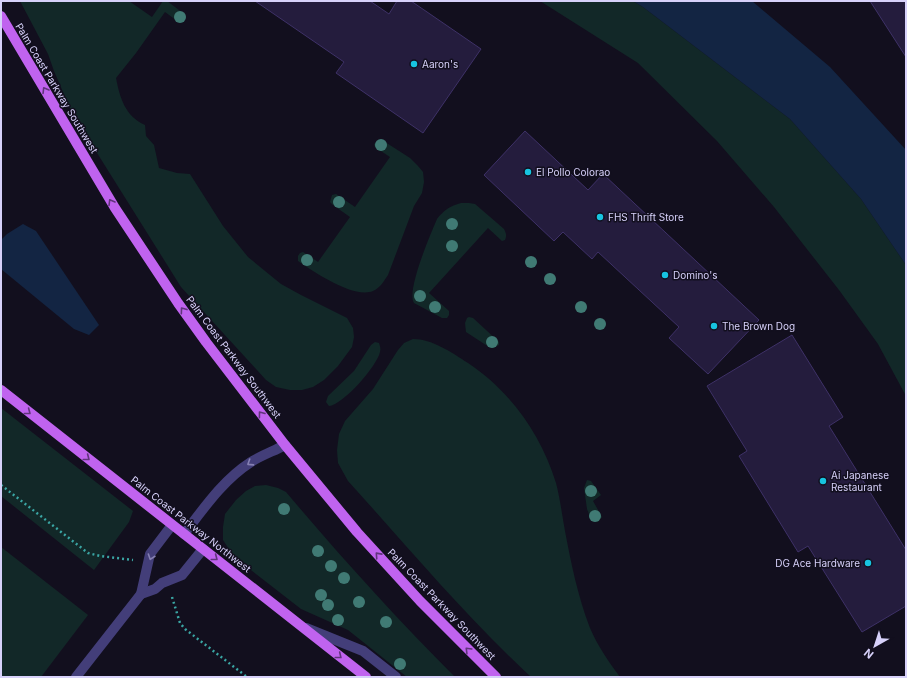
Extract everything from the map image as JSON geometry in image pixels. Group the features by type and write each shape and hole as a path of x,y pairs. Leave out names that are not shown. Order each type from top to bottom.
{"main road":[{"name":"Palm Coast Parkway Southwest","path":"1,16 115,208 178,303 285,445 329,499 386,564 453,635 496,677"},
{"name":"Palm Coast Parkway Northwest","path":"1,390 366,677"}],"street":[{"path":"184,534 211,498 229,479 251,462 285,445"},
{"path":"76,677 141,594 150,554 172,525"},
{"path":"141,594 155,589 162,583 182,575 203,549"},
{"path":"304,628 363,651 396,677"}],"path":[{"path":"1,485 88,553 134,560"},
{"path":"170,591 180,623 185,629 247,677"}],"green space":[{"path":"20,1 129,1 152,17 163,1 167,1 183,13 185,18 183,22 180,23 165,12 116,78 119,93 124,106 128,111 133,117 145,125 146,136 154,145 159,168 177,173 190,174 223,226 248,257 281,284 347,318 353,328 354,337 352,347 338,366 324,380 313,387 302,390 290,390 276,387 266,380 181,287 72,113 48,54"},
{"path":"540,1 633,1 643,7 790,119 861,199 906,265 906,396 878,344 839,290 774,207 717,141 638,63"},
{"path":"382,140 410,158 418,166 423,172 424,182 422,193 414,206 388,275 380,286 373,291 356,291 334,283 314,271 298,261 298,256 303,252 318,262 350,217 330,202 332,195 336,194 355,207 390,157 375,147 374,144"},
{"path":"461,203 475,204 504,229 506,237 505,240 502,241 488,228 429,293 449,311 447,318 442,318 414,303 412,297 413,287 420,262 437,219 448,209"},
{"path":"469,317 473,318 499,342 499,345 493,348 489,347 466,332 465,323"},
{"path":"413,339 427,341 441,347 483,374 510,400 533,431 550,465 556,483 572,568 590,628 596,641 620,677 531,677 460,606 348,481 338,463 337,450 339,434 345,421 373,389 398,350 404,343"},
{"path":"375,342 379,343 380,352 373,366 359,384 342,399 329,406 326,402 328,396 354,371 371,345"},
{"path":"1,408 133,511 129,522 94,570 1,496"},
{"path":"587,480 591,481 601,495 593,501 602,517 598,522 594,522 591,519 587,509 584,488"},
{"path":"266,485 286,492 327,540 411,632 455,677 407,677 348,630 301,609 234,557 223,540 225,514 236,500 246,491 255,486"},
{"path":"1,547 88,615 41,677 1,677"}],"water":[{"path":"633,1 752,1 830,67 906,150 906,265 861,199 790,119 643,7"},
{"path":"23,224 36,231 99,325 89,335 74,329 1,269 1,240 7,234"}],"building":[{"path":"255,1 370,1 389,14 397,1 411,1 481,49 423,133 336,73 344,62"},
{"path":"870,1 906,1 906,57"},
{"path":"525,131 588,190 603,174 759,320 708,374 669,338 679,327 598,252 592,259 563,232 554,241 484,175"},
{"path":"792,335 843,417 829,426 906,550 906,606 862,632 808,546 798,552 739,456 747,451 707,386"}],"place":[{"name":"Aaron's","path":"414,64"},
{"name":"El Pollo Colorao","path":"528,172"},
{"name":"FHS Thrift Store","path":"600,217"},
{"name":"Domino's","path":"665,275"},
{"name":"The Brown Dog","path":"714,326"},
{"name":"Ai Japanese Restaurant","path":"823,481"},
{"name":"DG Ace Hardware","path":"868,563"}]}
